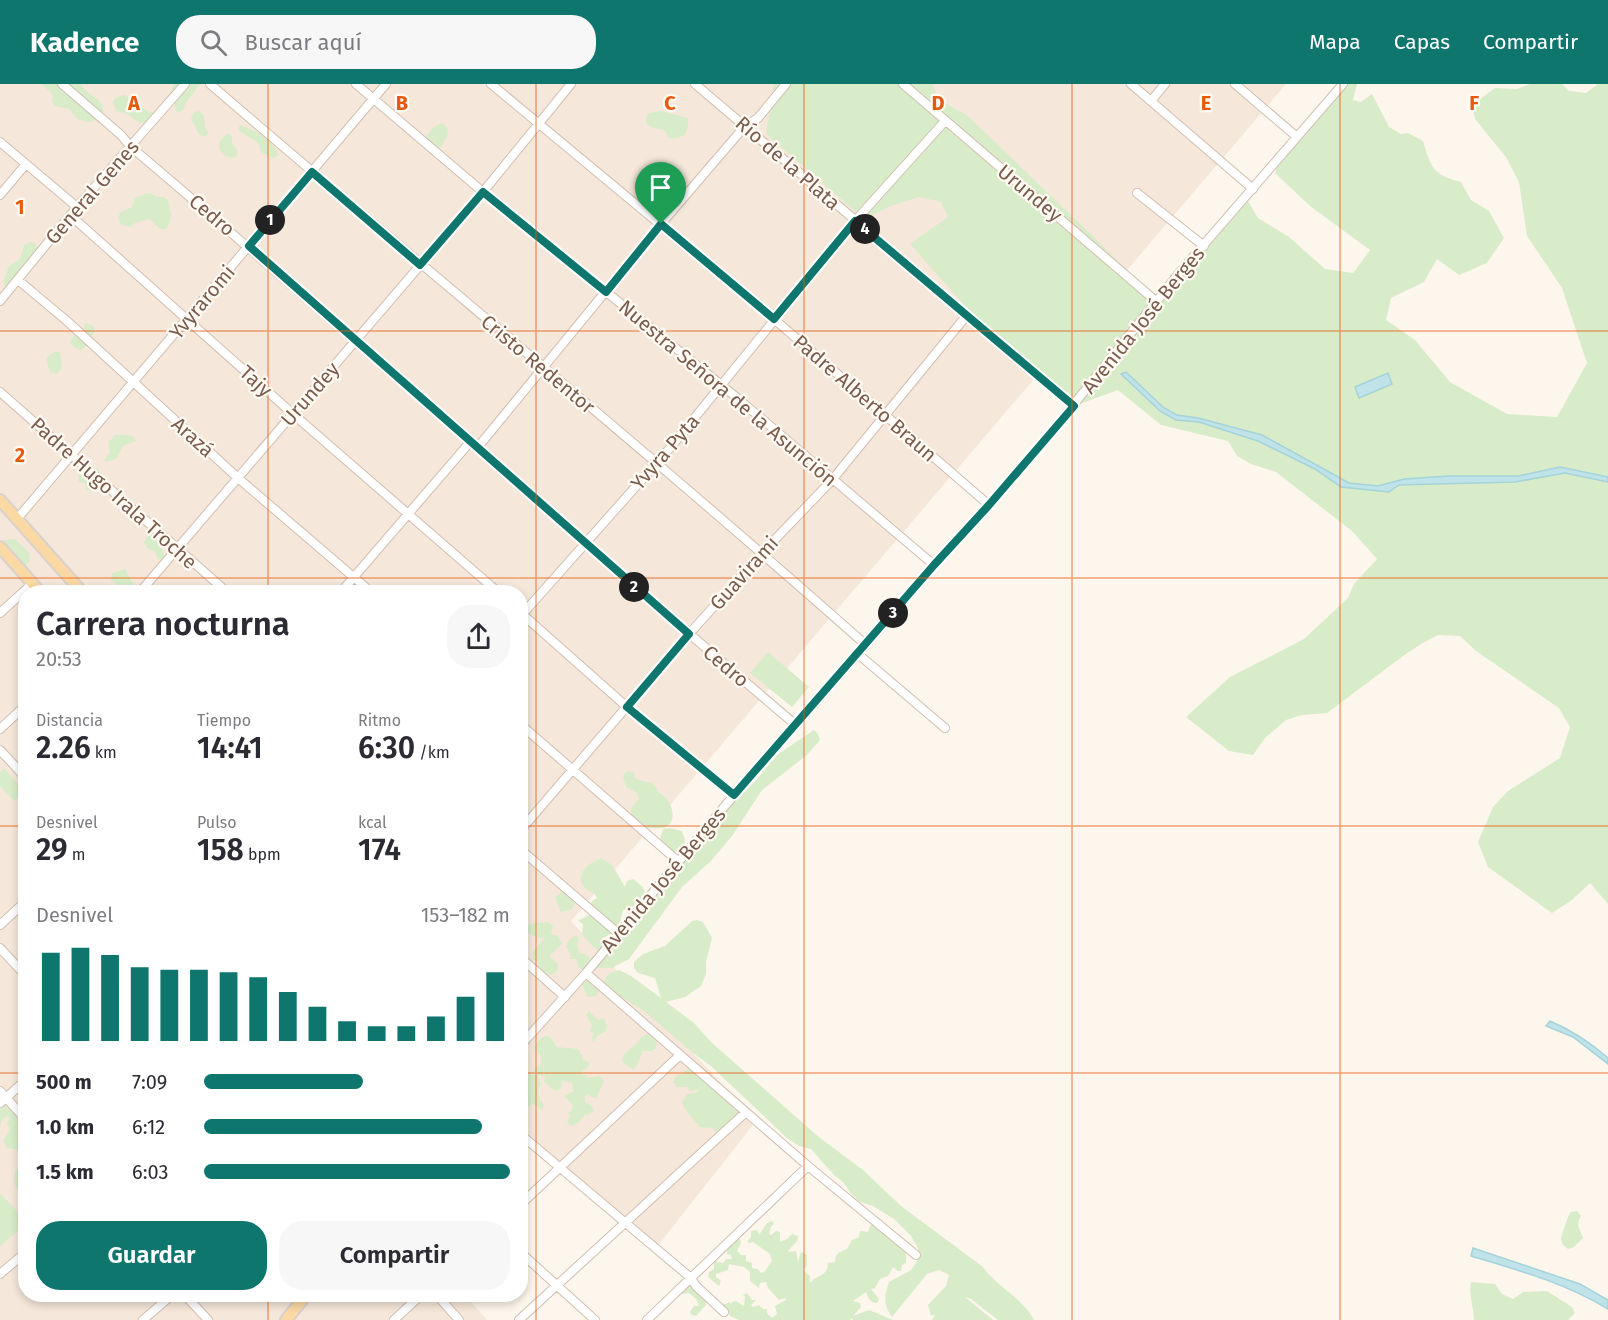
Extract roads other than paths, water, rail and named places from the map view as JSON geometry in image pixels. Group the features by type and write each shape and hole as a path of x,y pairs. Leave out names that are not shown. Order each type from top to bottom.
{"main road":[{"path":"0,500 76,585"},
{"path":"0,547 33,585"},
{"path":"286,1320 301,1302"}],"street":[{"name":"Cedro","path":"62,84 121,135 131,147 249,246 585,543 796,725"},
{"name":"General Genes","path":"0,301 70,215 185,84"},
{"name":"Cristo Redentor","path":"210,84 420,265 762,553 866,645"},
{"name":"Nuestra Señora de la Asunción","path":"356,84 934,565"},
{"name":"Yvyraromi","path":"17,519 386,84"},
{"name":"Padre Alberto Braun","path":"491,84 774,319 989,505"},
{"name":"Urundey","path":"146,585 483,192 572,84"},
{"name":"Río de la Plata","path":"695,84 1074,406"},
{"path":"348,585 543,367 745,126 758,118 786,84"},
{"name":"Urundey","path":"903,84 1157,302"},
{"path":"1131,84 1253,189"},
{"path":"1151,101 1165,84"},
{"path":"1235,84 1297,137"},
{"name":"Avenida José Berges","path":"528,1037 586,973 734,795 1074,406 1157,302 1340,85"},
{"name":"Yvyra Pyta","path":"528,606 656,463 855,221 945,120"},
{"path":"0,142 77,207"},
{"path":"0,195 26,164"},
{"path":"1137,193 1204,246"},
{"name":"Tajy","path":"70,215 293,414 490,585"},
{"name":"Arazá","path":"18,279 238,477 362,585"},
{"name":"Guavirami","path":"528,822 689,634 832,480 968,315"},
{"name":"Padre Hugo Irala Troche","path":"0,392 176,550 218,585"},
{"path":"0,613 18,600"},
{"path":"528,620 627,707 734,795"},
{"path":"858,654 945,728"},
{"path":"0,729 18,712"},
{"path":"528,731 679,862"},
{"path":"0,750 18,769"},
{"path":"528,856 619,934"},
{"path":"0,925 18,908"},
{"path":"0,948 18,967"},
{"path":"528,964 565,997"},
{"path":"586,973 808,1166 916,1256"},
{"path":"528,1198 680,1055"},
{"path":"3,1101 18,1087"},
{"path":"0,1091 3,1101 18,1113"},
{"path":"519,1320 746,1112"},
{"path":"528,1140 626,1221 691,1278 696,1286 724,1312"},
{"path":"647,1320 808,1166"},
{"path":"0,1274 18,1259"},
{"path":"528,1260 595,1320"},
{"path":"143,1320 164,1302"},
{"path":"191,1302 208,1320"},
{"path":"394,1320 413,1302"},
{"path":"443,1302 459,1320"}],"water":[{"path":"1126,372 1164,408 1177,415 1198,418 1262,435 1349,483 1378,486 1404,479 1449,476 1518,476 1560,467 1608,477 1608,482 1565,473 1515,482 1399,485 1389,492 1341,487 1315,469 1258,441 1199,422 1176,420 1160,411 1121,374"},
{"path":"1388,373 1392,384 1359,398 1355,387"},
{"path":"1550,1021 1595,1047 1608,1058 1608,1064 1573,1037 1546,1026"},
{"path":"1473,1248 1580,1284 1608,1300 1608,1309 1558,1284 1471,1256"}]}
